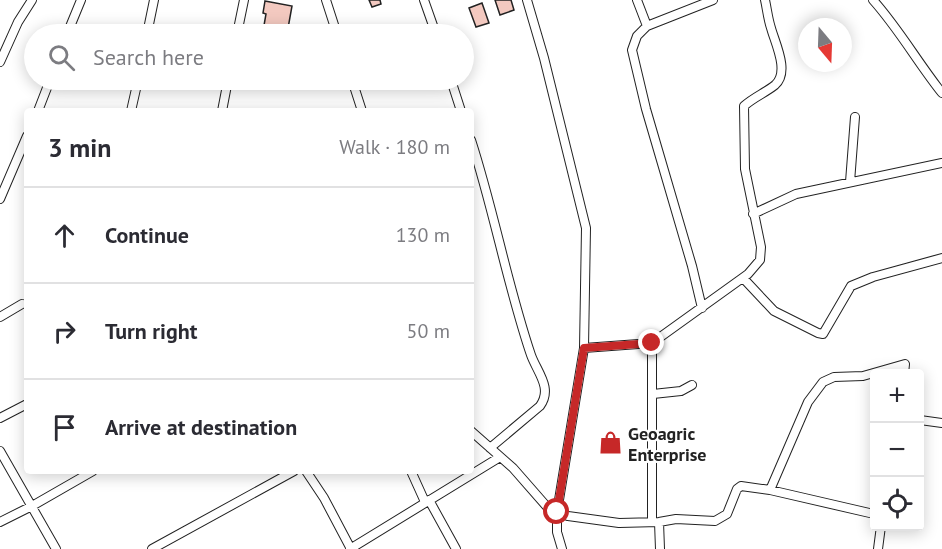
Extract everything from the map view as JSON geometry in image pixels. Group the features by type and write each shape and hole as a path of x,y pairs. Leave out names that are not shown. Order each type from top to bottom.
{"street":[{"path":"0,62 18,22 32,0"},
{"path":"71,24 81,0"},
{"path":"149,24 154,0"},
{"path":"239,24 244,0"},
{"path":"326,0 334,24"},
{"path":"424,0 432,24"},
{"path":"528,0 585,228 584,348 557,512 557,532 562,549"},
{"path":"637,0 647,26"},
{"path":"702,308 632,58 634,42 647,26 713,0"},
{"path":"584,348 652,343 743,278 760,260 761,247 745,169 744,106 753,97 776,84 781,76 781,62 765,0"},
{"path":"873,0 893,23 942,93"},
{"path":"39,108 46,90"},
{"path":"132,108 136,90"},
{"path":"223,108 226,90"},
{"path":"355,90 361,108"},
{"path":"454,90 460,108"},
{"path":"850,182 855,117"},
{"path":"0,199 24,143"},
{"path":"474,151 522,326 532,358 545,386 544,400 540,406 490,448"},
{"path":"753,214 796,194 942,163"},
{"path":"743,278 774,311 823,334 851,286 873,277 942,258"},
{"path":"0,317 22,304"},
{"path":"652,343 656,522 660,549"},
{"path":"887,369 905,364 904,369"},
{"path":"770,490 808,402 823,382 834,377 870,374"},
{"path":"653,394 681,391 692,385"},
{"path":"0,418 24,406"},
{"path":"924,421 942,423"},
{"path":"474,434 526,482 548,508 568,516 619,523 676,519 715,521 727,514 737,489 741,486 770,490 870,513"},
{"path":"0,451 56,549"},
{"path":"474,473 500,457"},
{"path":"0,522 88,474"},
{"path":"152,549 289,474"},
{"path":"308,474 324,498 351,549 472,474"},
{"path":"413,474 456,549"},
{"path":"878,549 880,531"}],"building":[{"path":"369,0 380,0 381,4 372,7"},
{"path":"495,0 511,0 514,10 500,15"},
{"path":"265,1 292,6 289,24 264,24 266,14 263,13"},
{"path":"482,3 489,23 476,27 469,8"}],"place":[{"name":"Geoagric Enterprise","path":"610,443"}],"route":[{"path":"557,512 584,348 652,343"}]}
